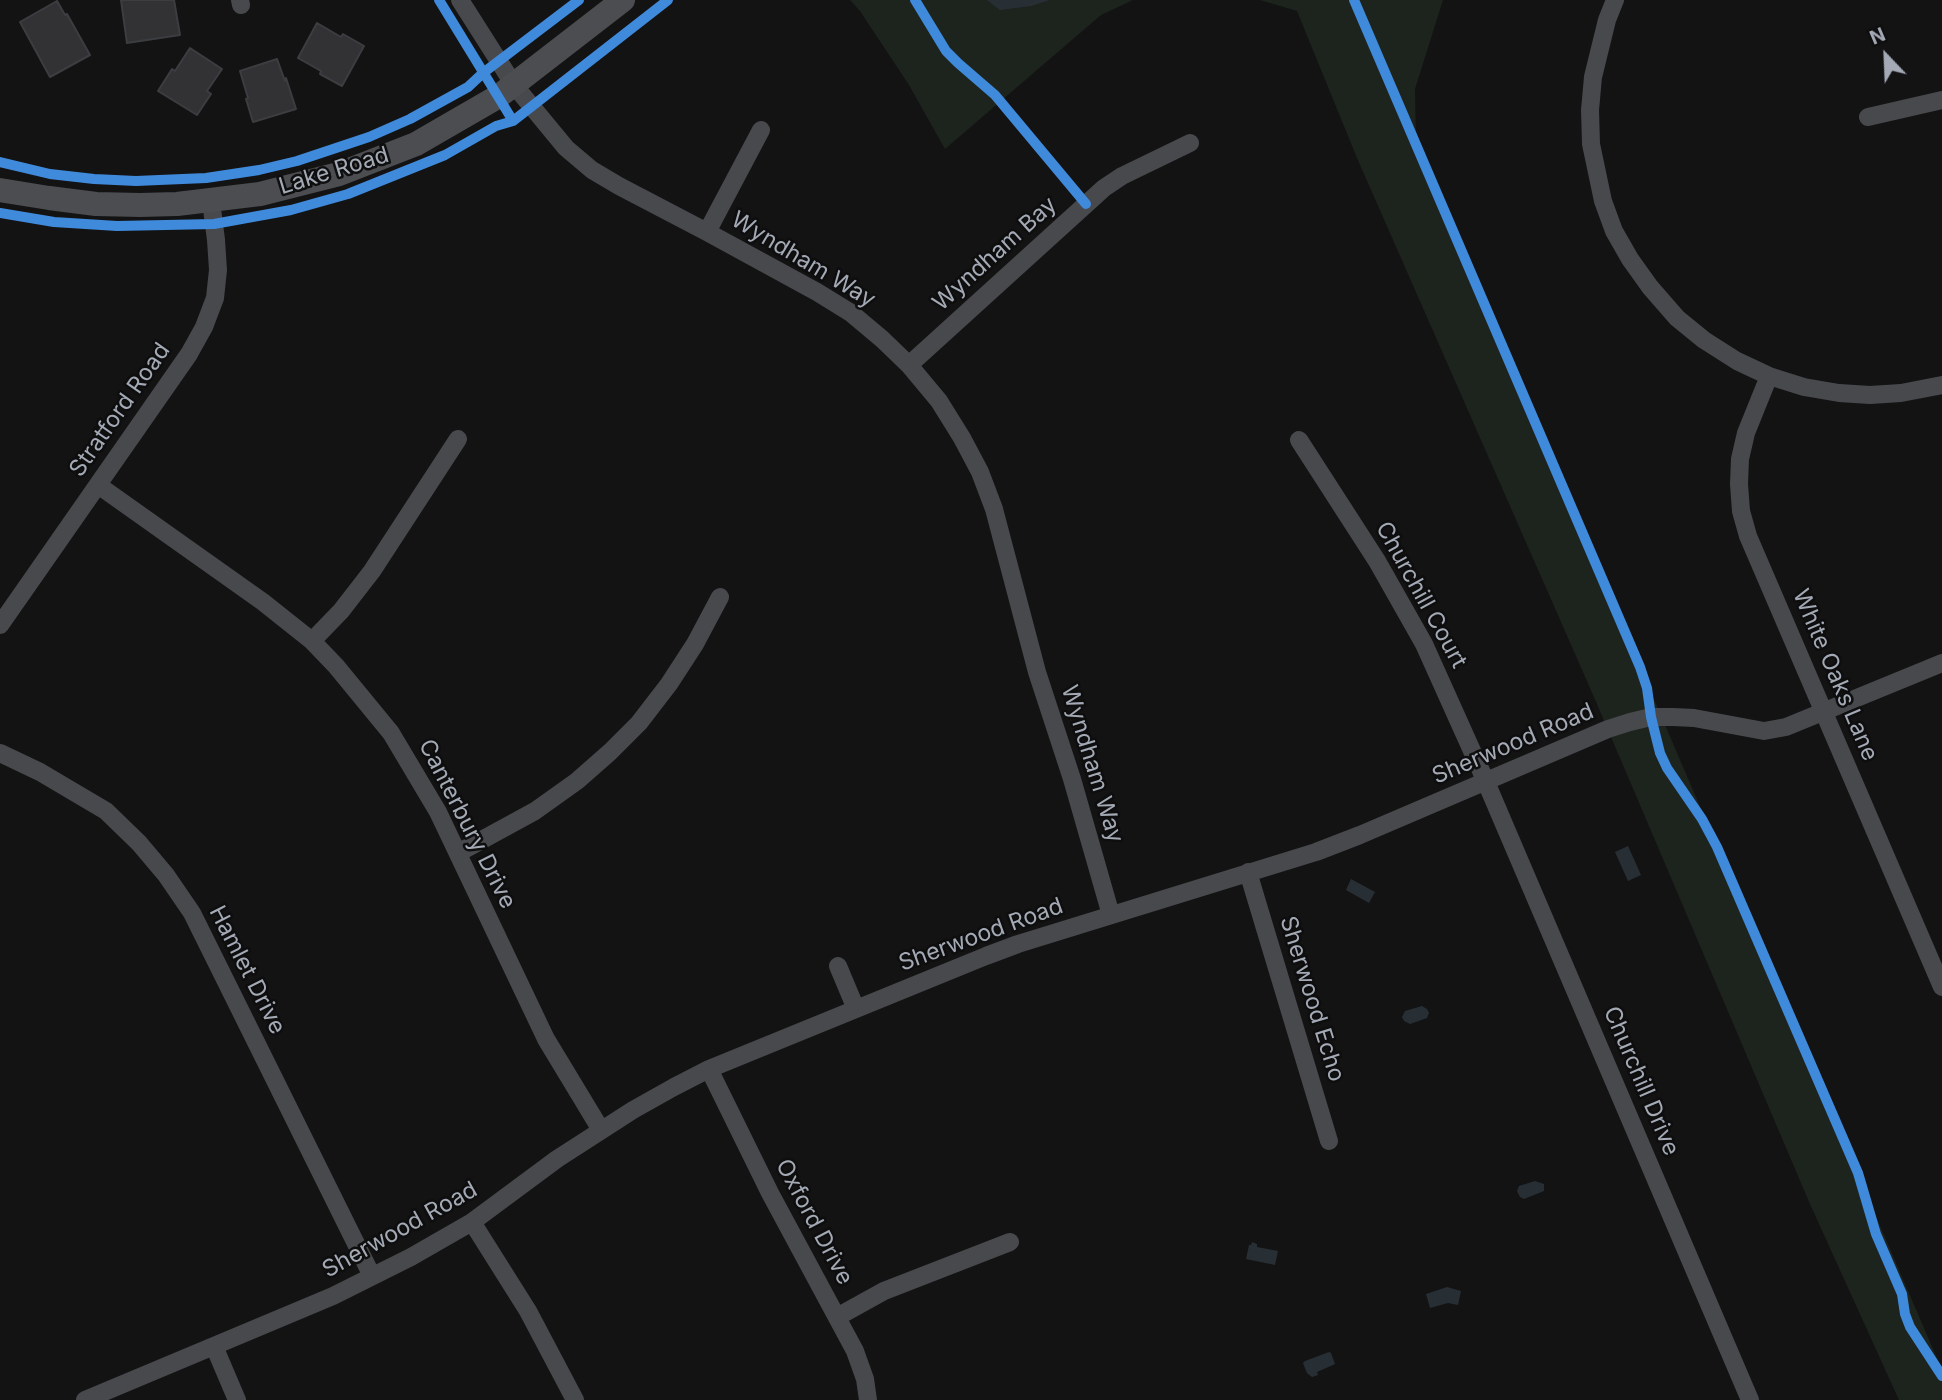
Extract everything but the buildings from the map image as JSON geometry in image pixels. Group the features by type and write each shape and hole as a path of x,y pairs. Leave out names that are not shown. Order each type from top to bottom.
{"street":[{"name":"Wyndham Way","path":"460,0 514,85 566,148 592,170 851,313 909,365 939,401 980,472 994,509 1034,659 1111,915"},
{"name":"Lake Road","path":"0,190 96,204 140,205 211,201 260,194 302,184 380,159 454,124 514,85 623,0"},
{"path":"1615,0 1607,20 1593,77 1591,144 1595,171 1614,231 1650,287 1677,318 1704,340 1737,361 1769,376 1804,387 1870,395 1901,393 1942,384"},
{"path":"1868,117 1942,100"},
{"path":"707,232 761,130"},
{"name":"Wyndham Bay","path":"909,365 1104,188 1122,176 1190,143"},
{"name":"Stratford Road","path":"0,625 189,354 204,327 215,298 218,270 211,201"},
{"name":"White Oaks Lane","path":"1769,376 1746,433 1740,459 1741,512 1748,536 1937,963 1942,987"},
{"path":"312,641 341,611 372,571 458,439"},
{"name":"Churchill Court","path":"1299,440 1398,594 1424,644 1486,782"},
{"name":"Canterbury Drive","path":"98,485 263,602 312,641 391,733 438,812 546,1039 601,1130"},
{"path":"458,853 536,811 577,781 610,752 639,723 669,684 695,644 720,597"},
{"name":"Sherwood Road","path":"85,1400 333,1296 372,1276 472,1222 601,1130 709,1069 1018,944 1316,852 1608,729 1651,717 1694,719 1764,731 1786,727 1942,663"},
{"name":"Hamlet Drive","path":"0,753 40,772 106,811 139,843 166,875 192,913 372,1276"},
{"name":"Churchill Drive","path":"1486,782 1750,1400"},
{"name":"Sherwood Echo","path":"1248,872 1329,1141"},
{"path":"838,966 856,1009"},
{"name":"Oxford Drive","path":"709,1069 770,1192 855,1351 867,1400"},
{"path":"472,1222 528,1311 575,1400"},
{"path":"837,1317 884,1291 1010,1242"},
{"path":"214,1346 237,1400"}],"shaded area":[{"path":"850,0 1133,0 1101,15 945,149 909,85"},
{"path":"987,0 1050,0 1031,6 1000,10"},
{"path":"1260,0 1443,0 1415,89 1416,145 1942,1370 1942,1400 1899,1400 1810,1204 1594,697 1357,158 1297,11"},
{"path":"1628,846 1641,875 1628,881 1615,852"},
{"path":"1351,879 1375,892 1369,903 1346,890"},
{"path":"1422,1006 1429,1013 1427,1018 1410,1024 1404,1021 1402,1017 1405,1011"},
{"path":"1535,1181 1544,1184 1544,1191 1524,1199 1520,1197 1517,1191 1519,1186"},
{"path":"1252,1242 1257,1244 1257,1247 1278,1251 1275,1265 1246,1259"},
{"path":"1447,1287 1461,1291 1458,1305 1448,1303 1430,1308 1426,1294"},
{"path":"1329,1352 1335,1364 1312,1377 1307,1373 1303,1363 1305,1361"}],"cycle path":[{"path":"439,0 513,121"},
{"path":"0,162 50,174 136,181 206,178 297,161 369,137 410,119 468,87 579,0"},
{"path":"0,213 54,222 117,226 214,224 291,210 348,194 445,155 496,126 513,121 668,0"},
{"path":"915,0 946,51 995,95 1086,204"},
{"path":"1354,0 1640,667 1660,753 1717,847 1858,1173 1876,1234 1902,1294 1910,1327 1942,1376"}]}
